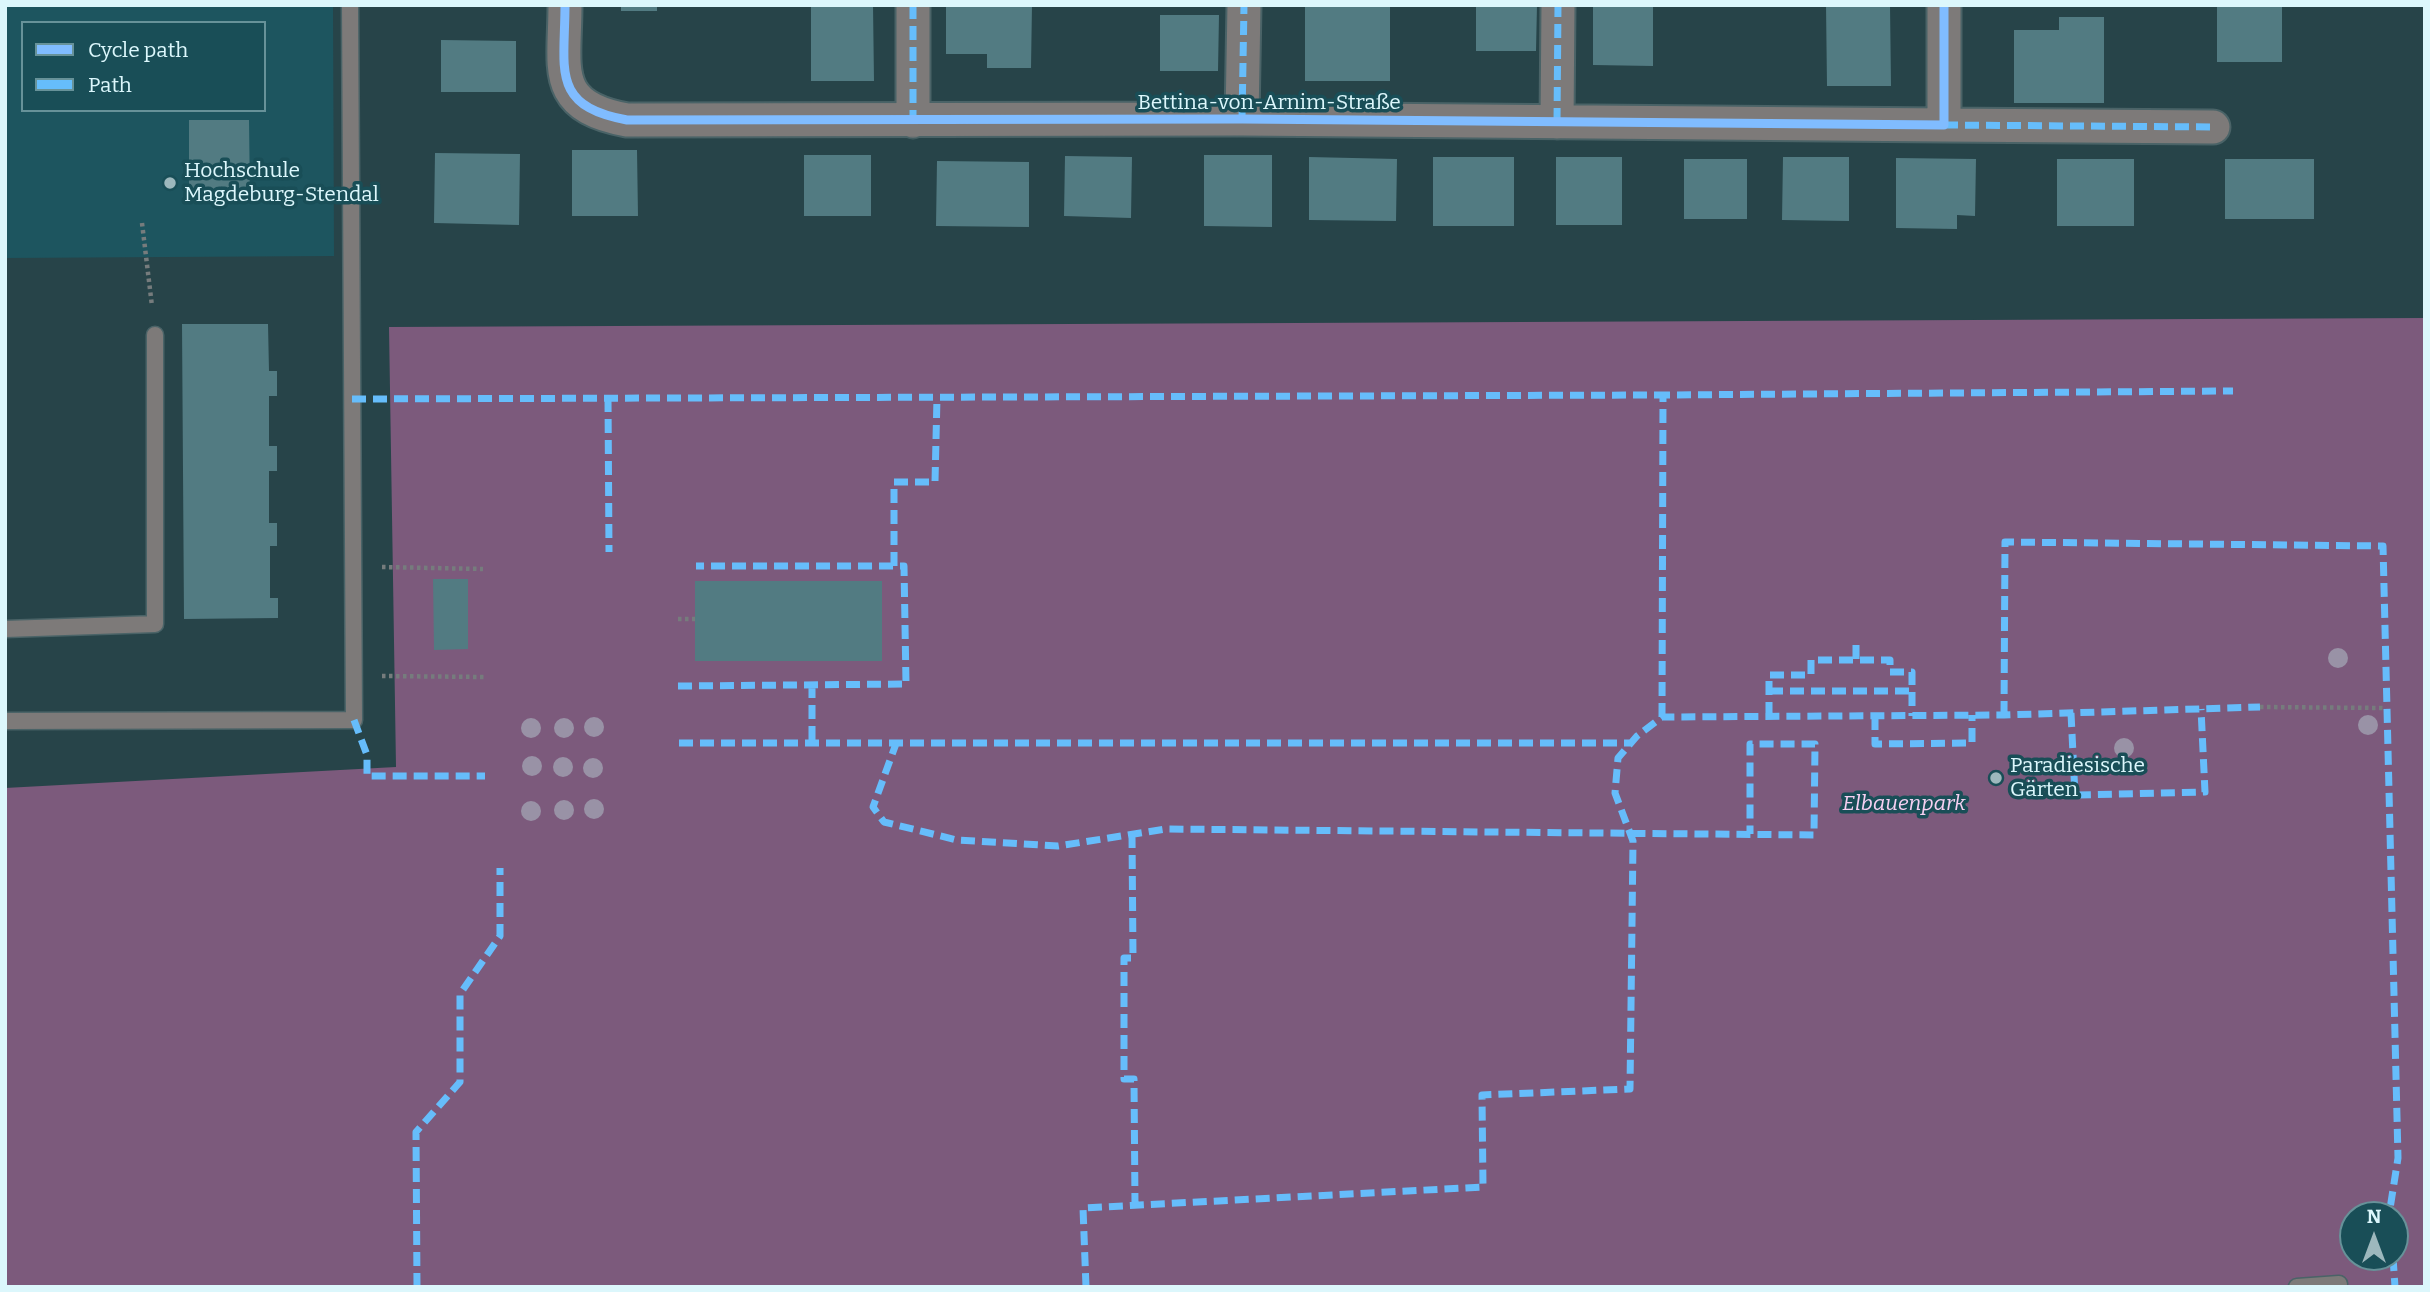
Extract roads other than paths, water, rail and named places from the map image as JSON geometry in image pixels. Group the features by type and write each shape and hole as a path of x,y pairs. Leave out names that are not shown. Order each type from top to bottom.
{"street":[{"name":"Bettina-von-Arnim-Straße","path":"565,5 565,70 571,94 587,109 603,116 627,120 1242,119 2213,127"},
{"path":"913,5 913,121"},
{"name":"Bettina-von-Arnim-Straße","path":"1242,119 1244,5"},
{"path":"1557,122 1558,5"},
{"path":"1944,5 1944,125"}],"lane":[{"path":"5,721 354,720 350,5"},
{"path":"5,629 155,624 155,335"},
{"path":"2297,1287 2339,1284"}],"place":[{"name":"Hochschule Magdeburg-Stendal","path":"170,183"},
{"name":"Paradiesische Gärten","path":"1996,778"}],"park label":[{"name":"Elbauenpark","path":"1904,804"}]}
